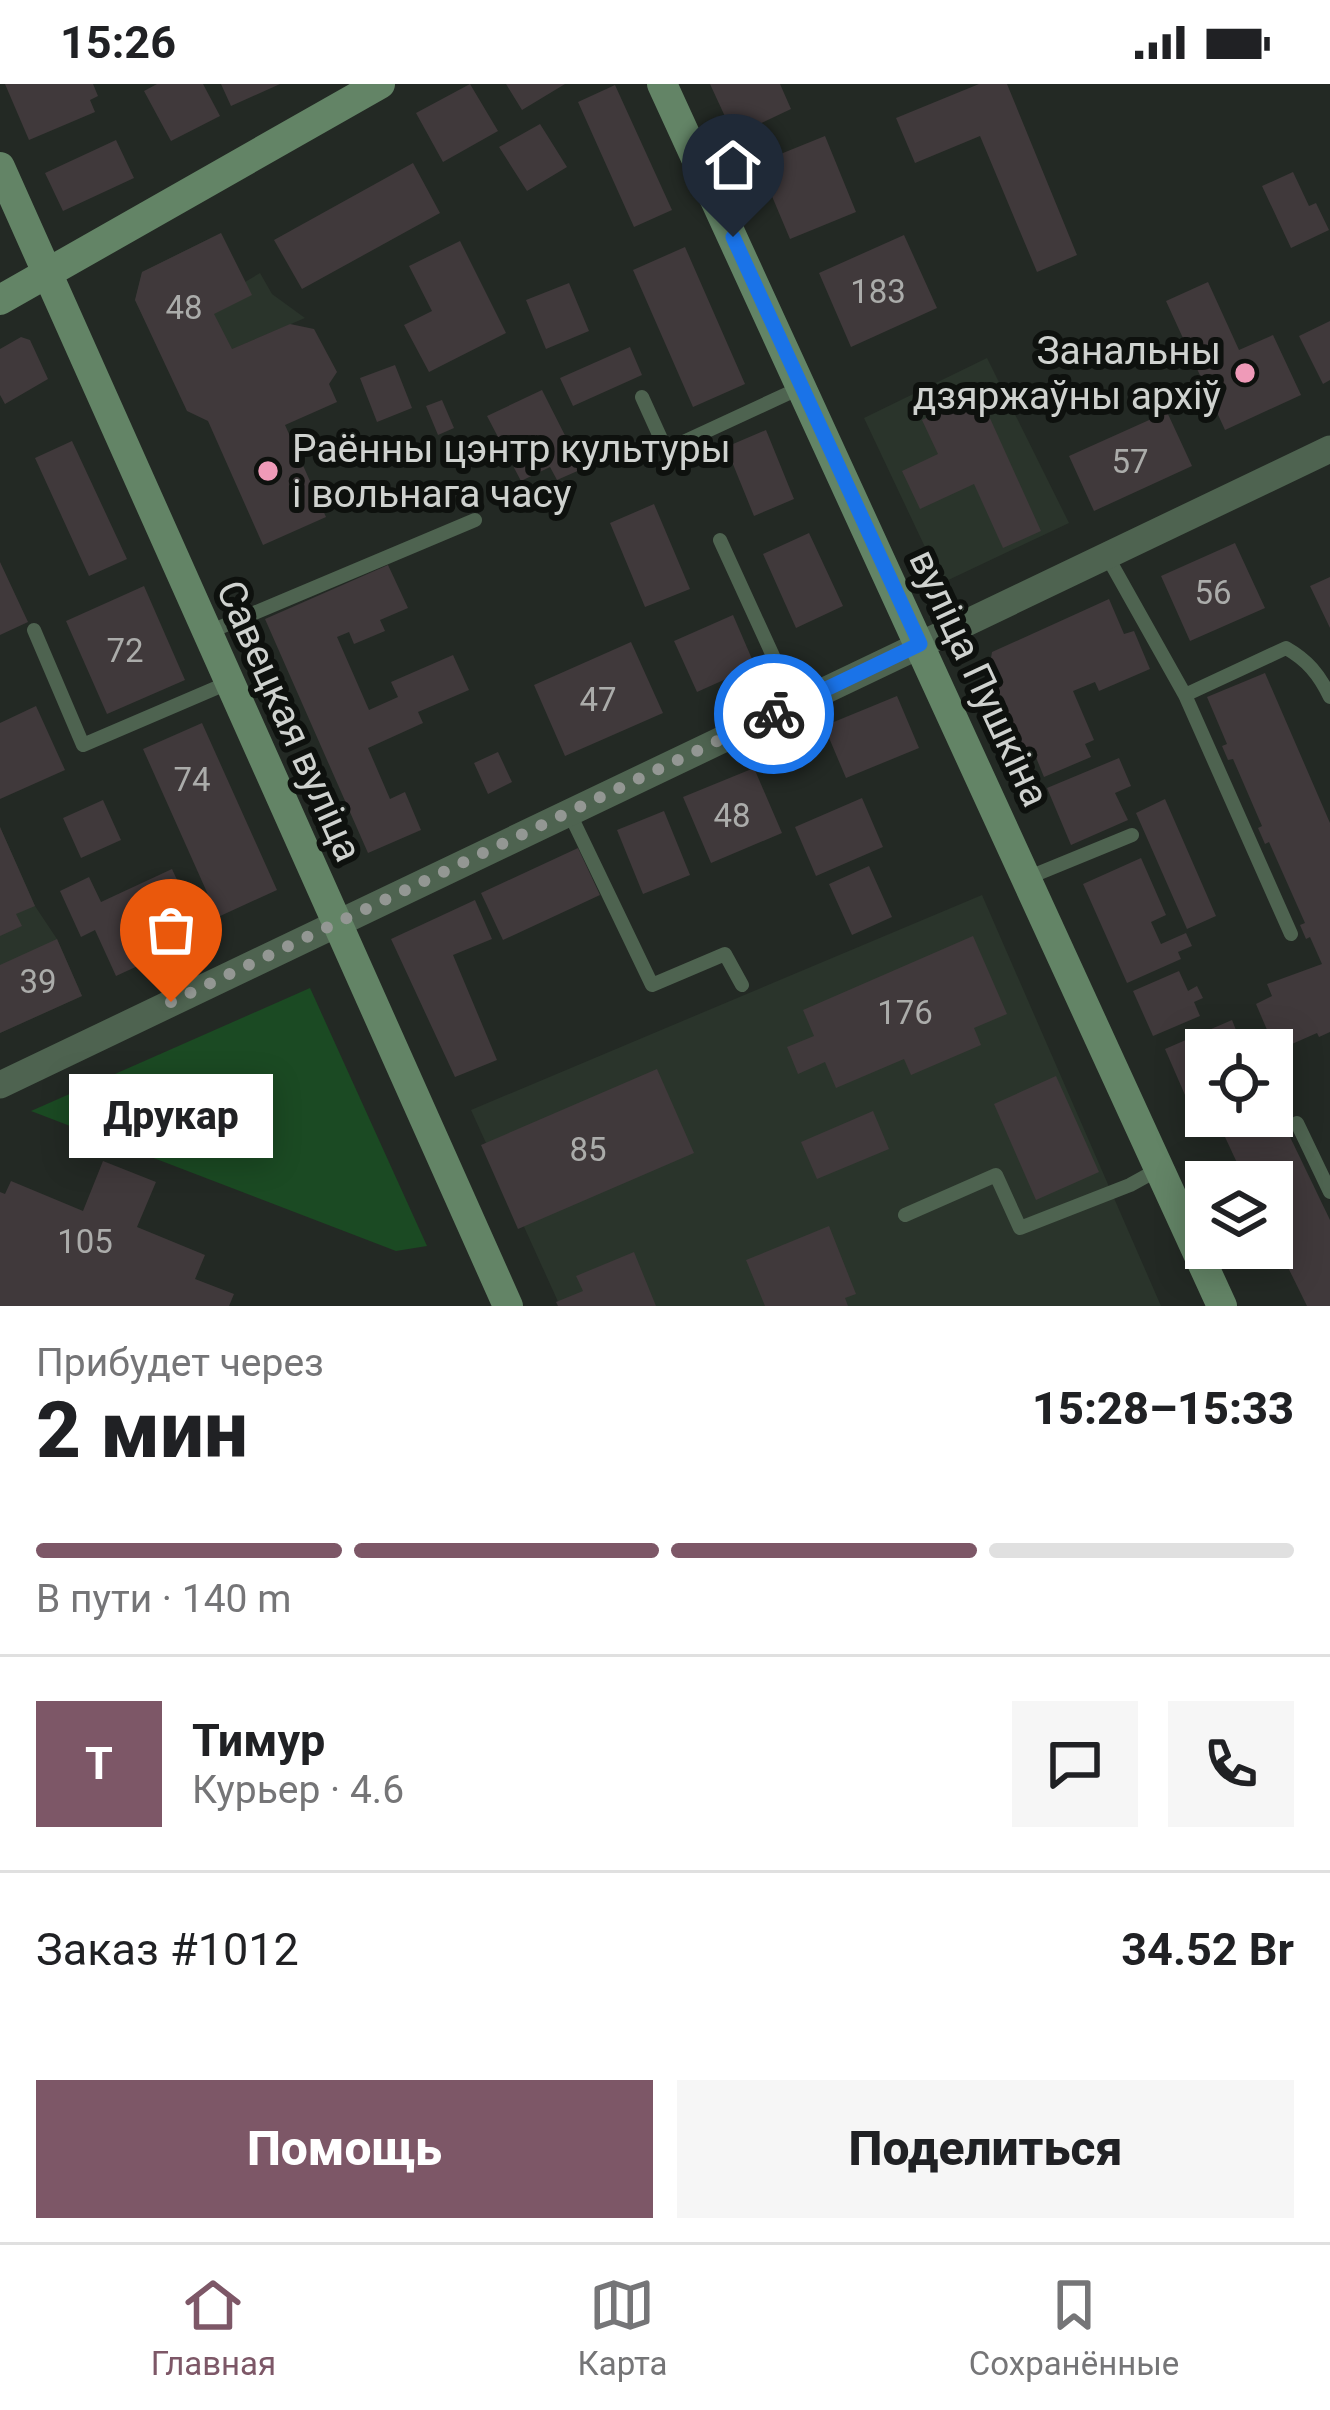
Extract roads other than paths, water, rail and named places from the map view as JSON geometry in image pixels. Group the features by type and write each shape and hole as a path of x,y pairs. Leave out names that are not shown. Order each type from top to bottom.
{"street":[{"path":"0,300 380,84"},
{"name":"вуліца Пушкіна","path":"662,84 1222,1306"},
{"name":"Савецкая вуліца","path":"0,166 508,1306"},
{"path":"0,1085 1330,449"}],"lane":[{"path":"642,397 666,449 802,387"},
{"path":"208,633 475,520"},
{"path":"720,540 795,704"},
{"path":"1107,556 1185,694 1291,934"},
{"path":"34,630 83,745 230,682"},
{"path":"1185,694 1286,648 1312,668 1330,697"},
{"path":"569,812 652,985 725,954 742,985"},
{"path":"1027,878 1132,835"},
{"path":"1297,1123 1330,1192"},
{"path":"905,1215 996,1175 1020,1228 1160,1169"}],"place":[{"name":"Занальны дзяржаўны архіў","path":"1245,373"},
{"name":"Раённы цэнтр культуры і вольнага часу","path":"268,471"},
{"name":"Друкар","path":"171,1002"}]}
